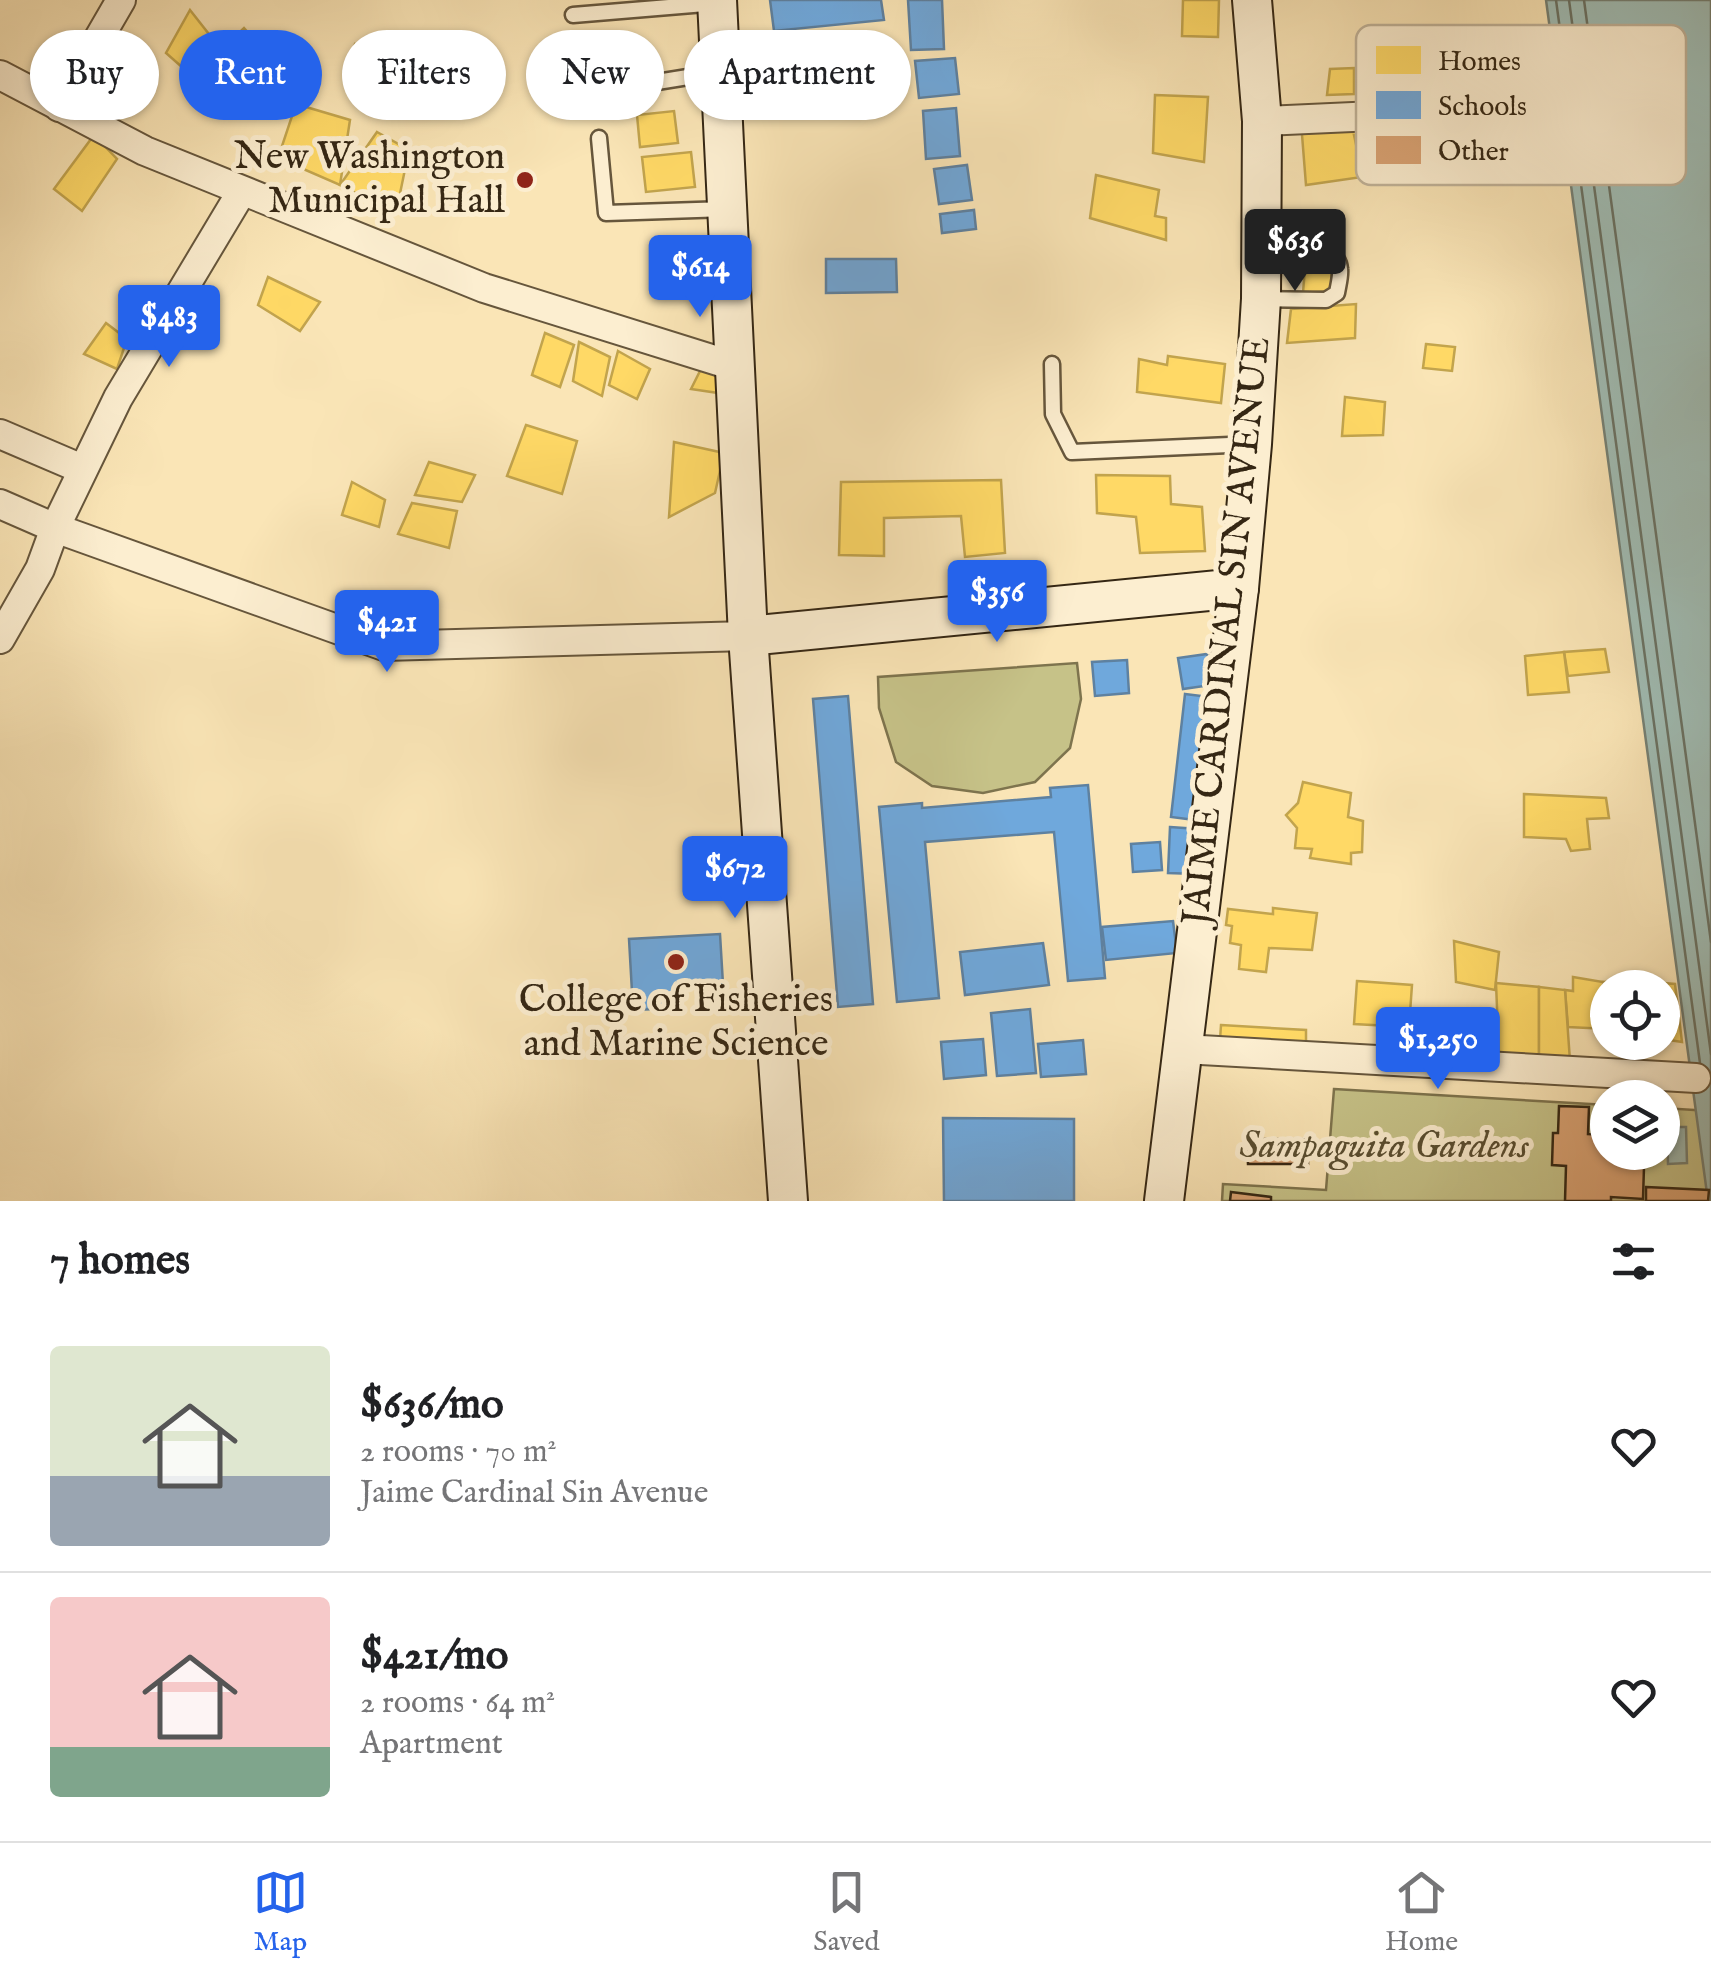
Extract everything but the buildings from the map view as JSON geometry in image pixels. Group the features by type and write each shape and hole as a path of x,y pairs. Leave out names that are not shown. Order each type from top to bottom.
{"main road":[{"name":"JAIME CARDINAL SIN AVENUE","path":"1164,1201 1239,588 1252,444 1261,299 1262,121 1252,0"},
{"path":"717,2 718,30"},
{"path":"723,120 748,636 788,1201"},
{"path":"748,636 1239,588"}],"street":[{"path":"104,30 121,0"},
{"path":"0,75 30,91"},
{"path":"1262,121 1356,117"},
{"path":"85,120 146,151 484,288 737,367"},
{"path":"0,639 40,569 55,528 118,398 242,191"},
{"path":"0,434 82,470"},
{"path":"0,504 55,528 384,646 748,636"},
{"path":"1183,1049 1696,1078"}],"lane":[{"path":"572,15 717,2"},
{"path":"598,138 606,213 728,208"},
{"path":"1261,239 1317,244 1336,257 1340,269 1337,293 1326,300 1261,299"},
{"path":"1052,364 1053,414 1072,452 1252,444"}],"green space":[{"path":"1077,663 1081,699 1070,748 1035,782 983,793 932,786 896,762 879,708 878,677"},
{"name":"Sampaguita Gardens","path":"1334,1089 1590,1104 1590,1170 1680,1170 1680,1109 1710,1111 1711,1201 1222,1201 1223,1184 1326,1190"}],"water":[{"path":"1546,0 1711,0 1711,1201 1571,185 1686,185 1686,25 1549,25"},
{"path":"1680,1127 1686,1127 1687,1163 1680,1163"}],"place":[{"name":"New Washington Municipal Hall","path":"525,180"},
{"name":"College of Fisheries and Marine Science","path":"676,962"}]}
